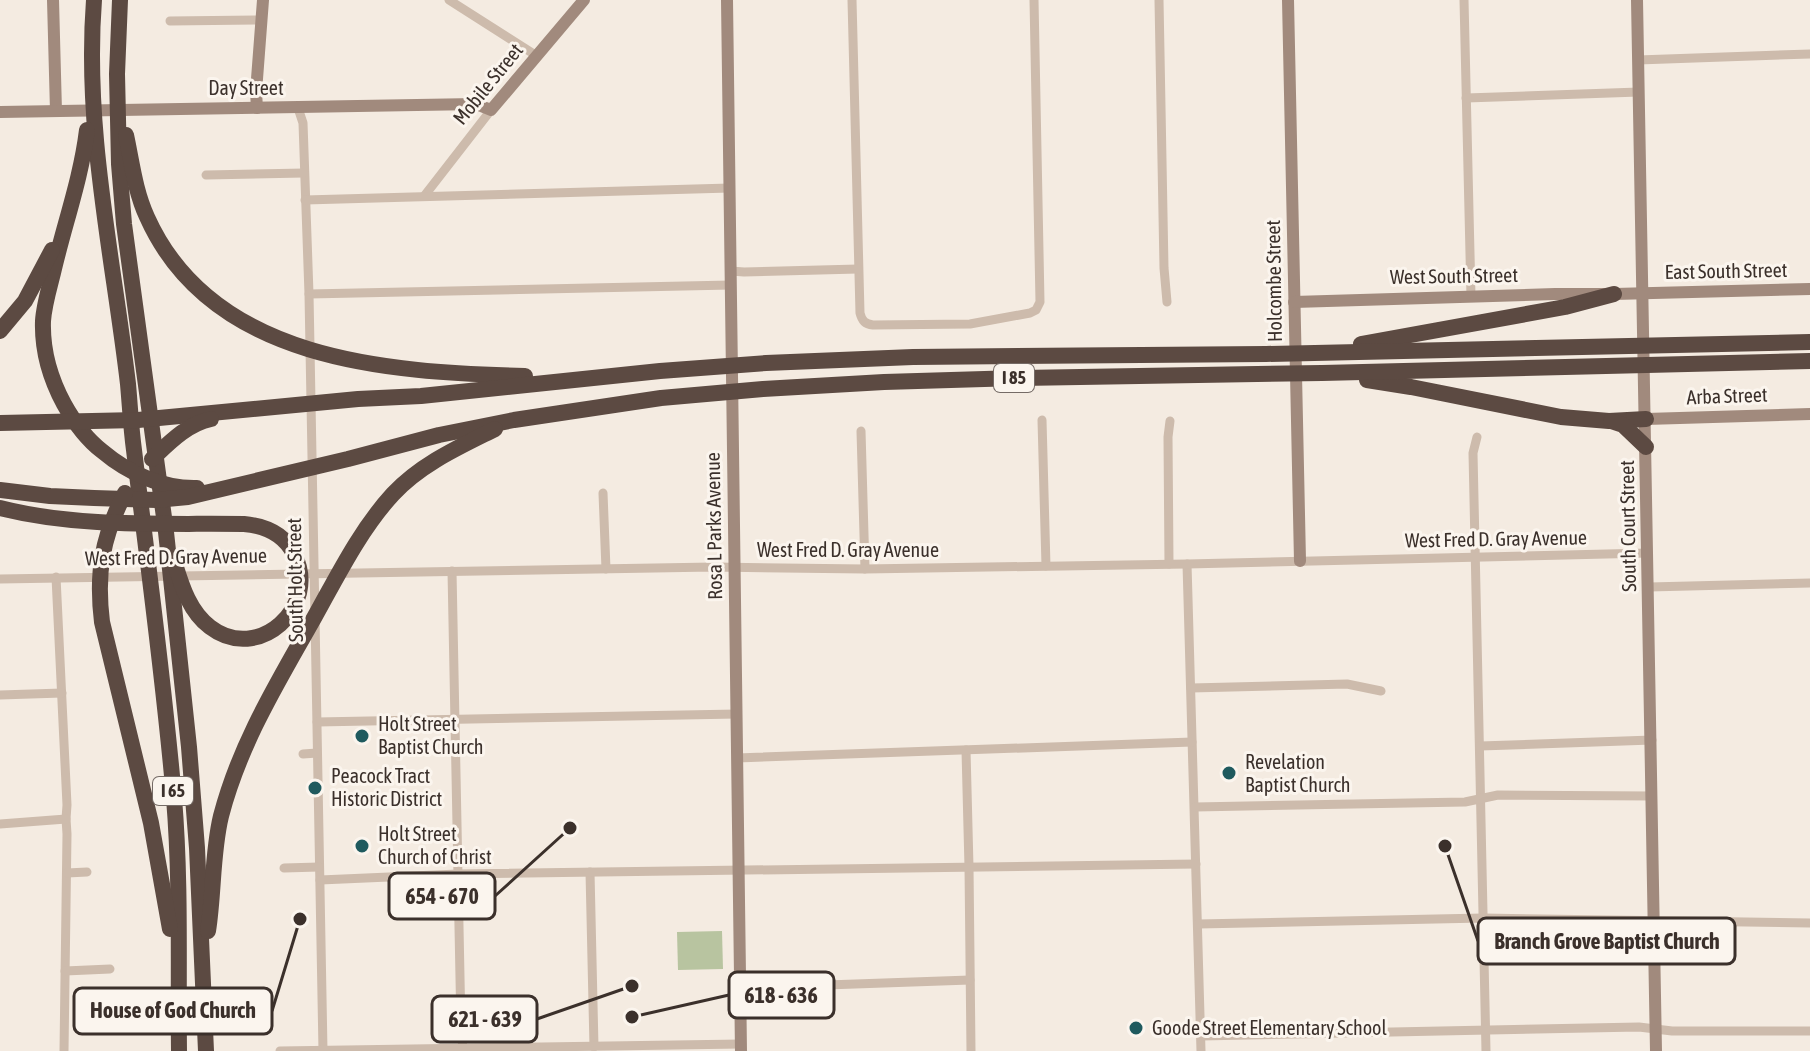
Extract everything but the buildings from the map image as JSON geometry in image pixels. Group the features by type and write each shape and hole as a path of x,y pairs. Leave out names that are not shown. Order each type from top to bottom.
{"highway":[{"path":"94,0 90,149 63,231 44,312 44,342 50,374 72,419 87,438 121,465 153,481 184,488 228,487"},
{"name":"I 65","path":"120,0 117,91 123,145 124,224 166,532 192,776 206,1051"},
{"path":"123,145 141,203 168,255 207,298 231,316 272,336 351,360 403,369 595,377"},
{"name":"I 65","path":"90,149 104,217 127,383 174,799 178,868 179,1051"},
{"path":"0,331 25,301 63,231"},
{"path":"1321,353 1565,307 1614,294"},
{"name":"I 85","path":"264,408 766,363 1810,342"},
{"name":"I 85","path":"228,487 439,435 514,420 661,398 763,389 884,382 1810,361"},
{"path":"1322,373 1561,417 1609,421 1646,419"},
{"path":"0,423 138,420 264,408"},
{"path":"179,974 151,823 102,622 100,565 115,512 142,467 176,437 204,420 264,408"},
{"path":"201,968 211,913 211,888 220,820 238,762 253,727 364,529 394,493 421,470 514,420"},
{"path":"1609,421 1623,425 1646,447"},
{"path":"0,490 50,496 156,500 188,497 228,487"},
{"path":"0,508 89,522 254,525 274,532 293,553 301,584 297,602 279,627 263,635 238,638 218,632 207,625 192,607 181,584 166,532"}],"street":[{"path":"53,0 56,111"},
{"path":"257,108 263,0"},
{"path":"449,0 537,56"},
{"name":"Mobile Street","path":"425,195 491,110 584,0"},
{"name":"Rosa L Parks Avenue","path":"727,0 741,1048"},
{"path":"852,0 860,313 864,322 873,325 970,324 1030,313 1038,307 1034,0"},
{"path":"1159,0 1167,302"},
{"name":"Holcombe Street","path":"1288,0 1300,561"},
{"path":"1464,0 1471,296"},
{"name":"South Court Street","path":"1637,0 1656,1051"},
{"path":"170,21 261,20"},
{"path":"1638,60 1810,54"},
{"path":"1466,98 1639,92"},
{"name":"Day Street","path":"0,112 476,104 491,110"},
{"name":"South Holt Street","path":"298,108 303,123 309,294 323,1051"},
{"path":"206,175 304,173"},
{"path":"305,200 730,188"},
{"path":"731,271 858,269"},
{"path":"309,294 731,285"},
{"name":"East South Street","path":"1614,294 1810,289"},
{"name":"West South Street","path":"1294,302 1614,294"},
{"name":"Arba Street","path":"1646,419 1810,414"},
{"path":"1042,420 1046,566"},
{"path":"1169,564 1170,421"},
{"path":"861,431 865,569"},
{"path":"1477,437 1473,453 1486,1051"},
{"path":"603,493 606,569"},
{"name":"West Fred D. Gray Avenue","path":"0,579 1187,564 1648,553"},
{"path":"1187,564 1201,1051"},
{"path":"452,571 463,1049"},
{"path":"56,577 67,805 64,1051"},
{"path":"1649,587 1810,583"},
{"path":"1191,688 1347,684 1381,691"},
{"path":"0,695 62,693"},
{"path":"317,722 737,714"},
{"path":"1480,746 1652,740"},
{"path":"737,758 1192,742"},
{"path":"966,750 971,1051"},
{"path":"303,754 317,753"},
{"path":"1195,807 1465,802 1498,795 1652,796"},
{"path":"0,824 66,819"},
{"path":"320,880 458,874 1196,864"},
{"path":"284,868 319,867"},
{"path":"67,873 87,872"},
{"path":"590,872 594,1047"},
{"path":"1198,924 1483,918 1810,923"},
{"path":"65,971 110,969"},
{"path":"741,988 970,980"},
{"path":"1201,1036 1639,1027 1672,1031 1810,1031"},
{"path":"280,1051 741,1048"}],"green space":[{"path":"722,931 723,969 678,970 677,932"}],"place":[{"name":"Holt Street Baptist Church","path":"362,736"},
{"name":"Revelation Baptist Church","path":"1229,773"},
{"name":"Peacock Tract Historic District","path":"315,788"},
{"name":"654 - 670","path":"570,828"},
{"name":"Holt Street Church of Christ","path":"362,846"},
{"name":"Branch Grove Baptist Church","path":"1445,846"},
{"name":"House of God Church","path":"300,919"},
{"name":"621 - 639","path":"632,986"},
{"name":"618 - 636","path":"632,1017"},
{"name":"Goode Street Elementary School","path":"1136,1028"}]}
